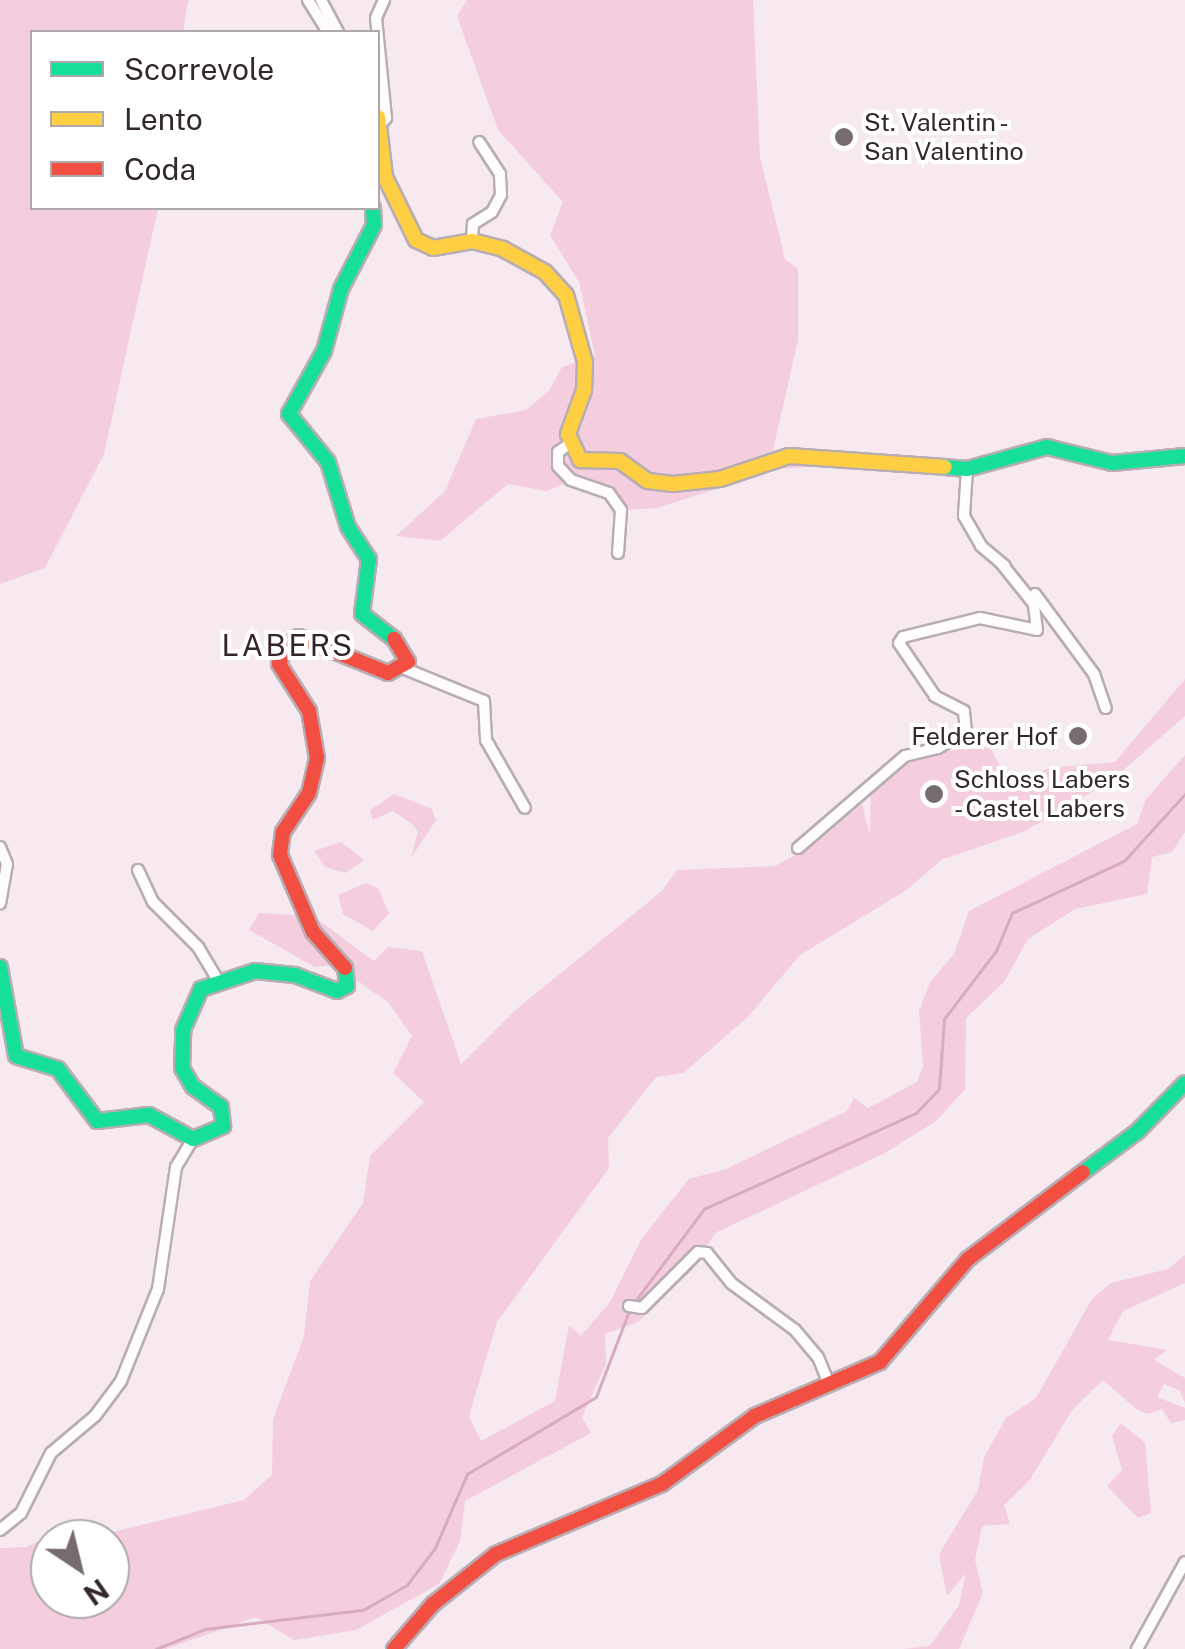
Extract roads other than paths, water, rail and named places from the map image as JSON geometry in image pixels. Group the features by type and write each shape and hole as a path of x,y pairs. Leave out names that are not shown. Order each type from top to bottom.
{"street":[{"path":"308,0 327,30"},
{"path":"321,0 337,30"},
{"path":"377,30 376,18 384,0"},
{"path":"380,58 386,118 380,120"},
{"path":"380,140 384,177 416,240 441,249 472,241 536,266 572,306 586,376 568,445 558,452 558,466 572,480 609,493 621,510 618,554"},
{"path":"472,241 473,224 492,212 501,195 500,174 479,142"},
{"path":"373,210 374,225 341,289 324,351 289,414 328,462 348,528 369,559 359,598 362,614 404,647 404,668"},
{"path":"568,445 580,460 620,461 648,481 673,484 720,479 790,456 967,468 1047,447 1112,463 1185,456"},
{"path":"967,468 964,516 981,546 1029,586 1094,674 1106,708"},
{"path":"798,848 905,756 938,748 966,731 964,711 935,696 899,644 903,636 980,618 1037,630 1034,604 1001,563"},
{"path":"0,1530 21,1513 51,1454 95,1416 120,1381 158,1289 176,1166 193,1139 224,1126 220,1107 186,1078 180,1049 195,997 217,979 265,971 337,991 348,986 348,972 313,932 283,868 282,834 309,793 317,758 309,711 284,677 279,658 294,638 310,639 388,673 404,668 484,701 486,740 525,808"},
{"path":"0,846 7,864 0,903"},
{"path":"138,870 154,902 198,947 217,979"},
{"path":"0,968 16,1056 58,1068 97,1121 149,1115 193,1139"},
{"path":"394,1649 433,1604 496,1554 556,1523 662,1484 754,1416 830,1387 895,1350 968,1259 1128,1139 1185,1083"},
{"path":"632,1308 698,1252 707,1253 731,1284 795,1330 818,1356 830,1387"},
{"path":"1137,1649 1185,1562"}],"waterway":[{"path":"633,1304 704,1209 916,1113 939,1089 944,1019 996,951 1012,913 1124,861 1185,794"},
{"path":"156,1649 205,1629 363,1610 407,1585 435,1548 467,1474 596,1397 629,1311"}],"place":[{"name":"St. Valentin - San Valentino","path":"844,137"},
{"name":"Felderer Hof","path":"1078,736"},
{"name":"Schloss Labers - Castel Labers","path":"934,794"}],"district":[{"name":"LABERS","path":"288,645"}]}
